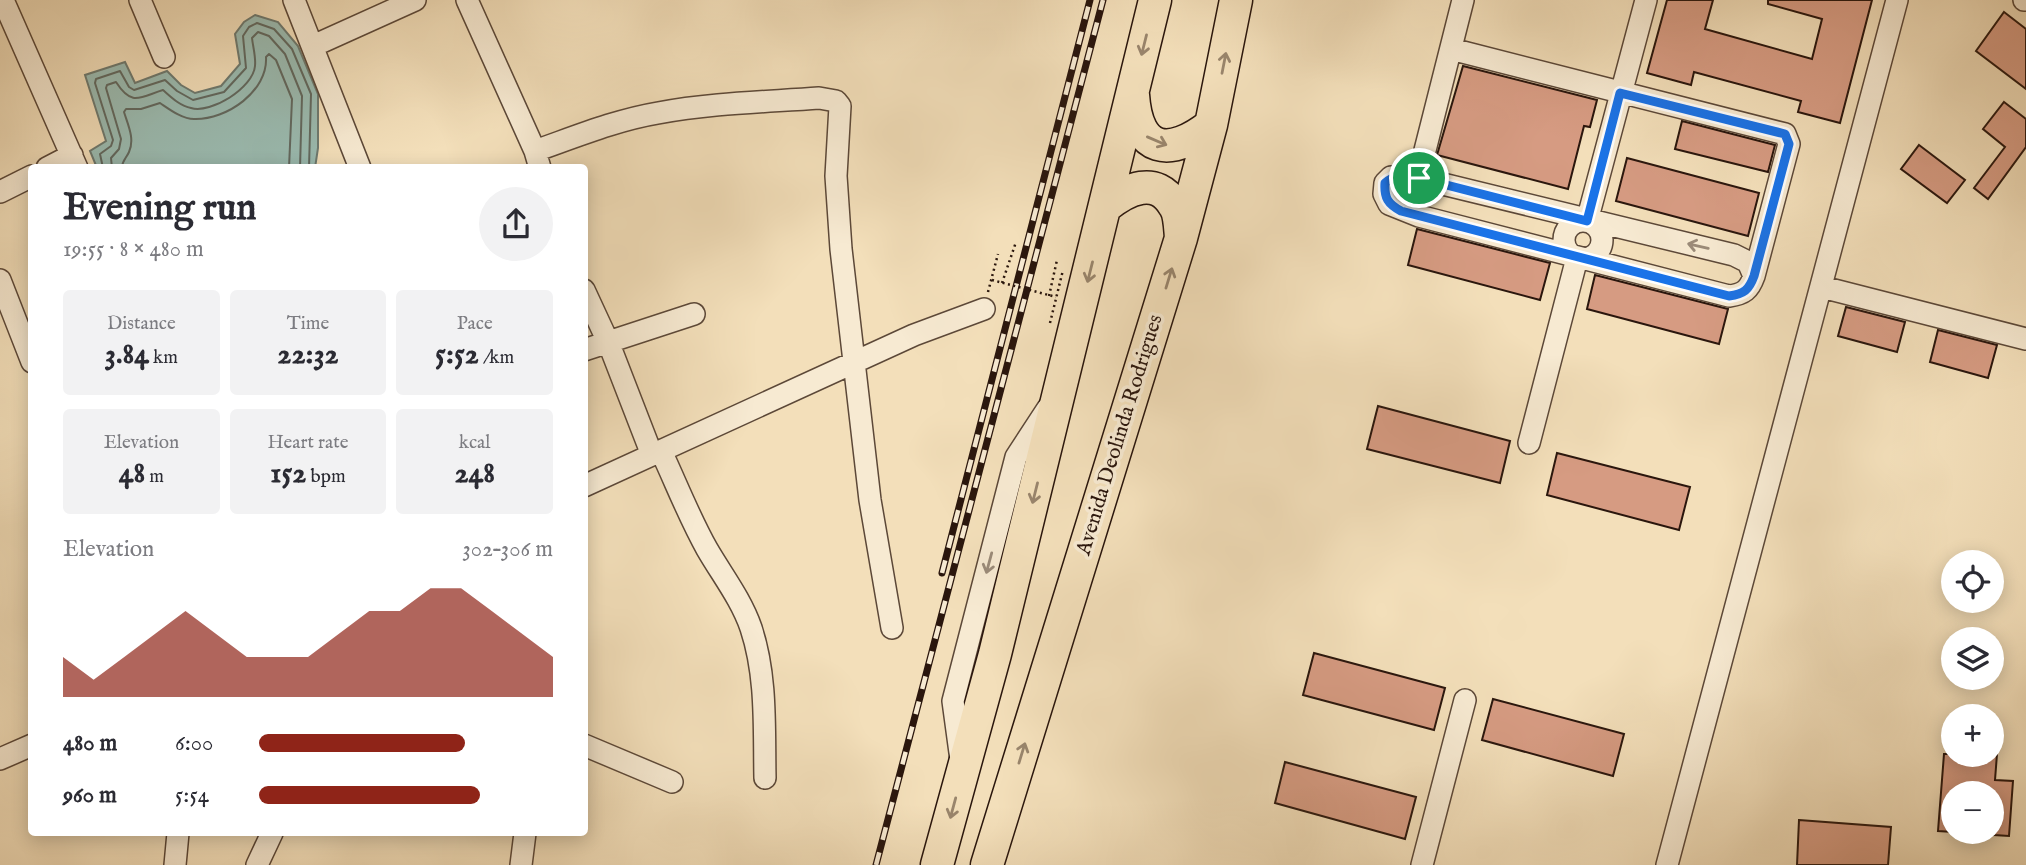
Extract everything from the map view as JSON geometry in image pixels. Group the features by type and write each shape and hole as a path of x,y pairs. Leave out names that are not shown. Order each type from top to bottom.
{"highway":[{"path":"937,865 1061,388 1155,0"},
{"name":"Avenida Deolinda Rodrigues","path":"987,865 1181,238 1211,125 1236,0"},
{"path":"1132,90 1140,129 1148,139 1159,145 1185,143 1211,125"},
{"path":"1106,206 1131,189 1141,187 1156,190 1175,205 1181,238"}],"street":[{"path":"3,0 75,162"},
{"path":"140,0 164,57"},
{"path":"294,0 358,164"},
{"path":"313,46 415,0"},
{"path":"467,0 537,160 615,124 656,113 694,107 819,98 836,101 840,106 836,176 840,237 870,500 892,628"},
{"path":"1419,178 1463,0"},
{"path":"1587,221 1646,0"},
{"path":"1667,865 1897,0"},
{"path":"1451,49 1785,134 1789,144 1754,276 1750,287 1742,294 1729,296 1401,211 1389,204 1384,194 1385,183 1391,177 1419,178 1734,255 1748,262 1754,276"},
{"path":"0,192 28,178"},
{"path":"1577,258 1594,255 1601,244 1600,232 1587,221"},
{"path":"1529,443 1577,258"},
{"path":"1822,287 2026,339"},
{"path":"2,290 28,352"},
{"path":"588,299 657,453 697,530 739,601 750,627 758,655 763,697 765,778"},
{"path":"588,484 914,335 984,309"},
{"path":"588,349 694,314"},
{"path":"1422,865 1465,700"},
{"path":"588,747 673,782"},
{"path":"0,759 28,748"},
{"path":"175,865 178,836"},
{"path":"257,865 271,836"},
{"path":"521,865 525,836"}],"path":[{"path":"1002,283 1016,242"},
{"path":"984,309 998,254"},
{"path":"1049,296 1057,260"},
{"path":"1050,323 1063,270"},
{"path":"992,280 1056,298"}],"water":[{"path":"255,15 278,22 298,46 318,94 316,164 95,164 90,151 106,141 85,75 125,62 135,83 167,71 181,85 195,93 221,86 240,64 235,34 244,22"}],"building":[{"path":"1667,0 1713,0 1705,29 1812,59 1822,19 1768,4 1768,0 1872,0 1840,123 1798,112 1801,101 1694,72 1691,85 1647,73"},
{"path":"2004,12 2026,29 2026,89 1976,51"},
{"path":"1463,66 1597,100 1590,127 1584,126 1568,189 1437,155"},
{"path":"2004,102 2026,119 2026,147 1988,199 1974,188 2005,147 1983,129"},
{"path":"1682,121 1775,145 1768,172 1675,149"},
{"path":"1919,145 1965,180 1947,203 1901,169"},
{"path":"1627,158 1759,193 1748,236 1616,201"},
{"path":"1417,229 1550,263 1540,300 1408,265"},
{"path":"1595,275 1728,309 1719,344 1587,309"},
{"path":"1846,307 1905,322 1897,352 1838,336"},
{"path":"1938,330 1997,345 1988,378 1930,362"},
{"path":"1378,406 1510,441 1500,483 1367,449"},
{"path":"1557,453 1690,487 1679,530 1547,495"},
{"path":"1314,653 1445,688 1434,730 1303,695"},
{"path":"1493,699 1624,734 1613,776 1482,740"},
{"path":"1285,762 1416,797 1405,839 1275,803"},
{"path":"1943,767 1996,767 1995,780 2013,781 2009,836 2004,836 2004,781 1942,781"},
{"path":"1941,792 1941,831 1938,831"},
{"path":"1799,820 1891,827 1888,865 1797,865"}],"railway":[{"path":"942,573 1090,0"},
{"path":"876,865 1103,0"}],"route":[{"path":"1620,93 1785,134 1789,144 1750,287 1742,294 1729,296 1419,216 1389,204 1384,194 1385,183 1391,177 1419,178 1587,221 1620,93"}]}
